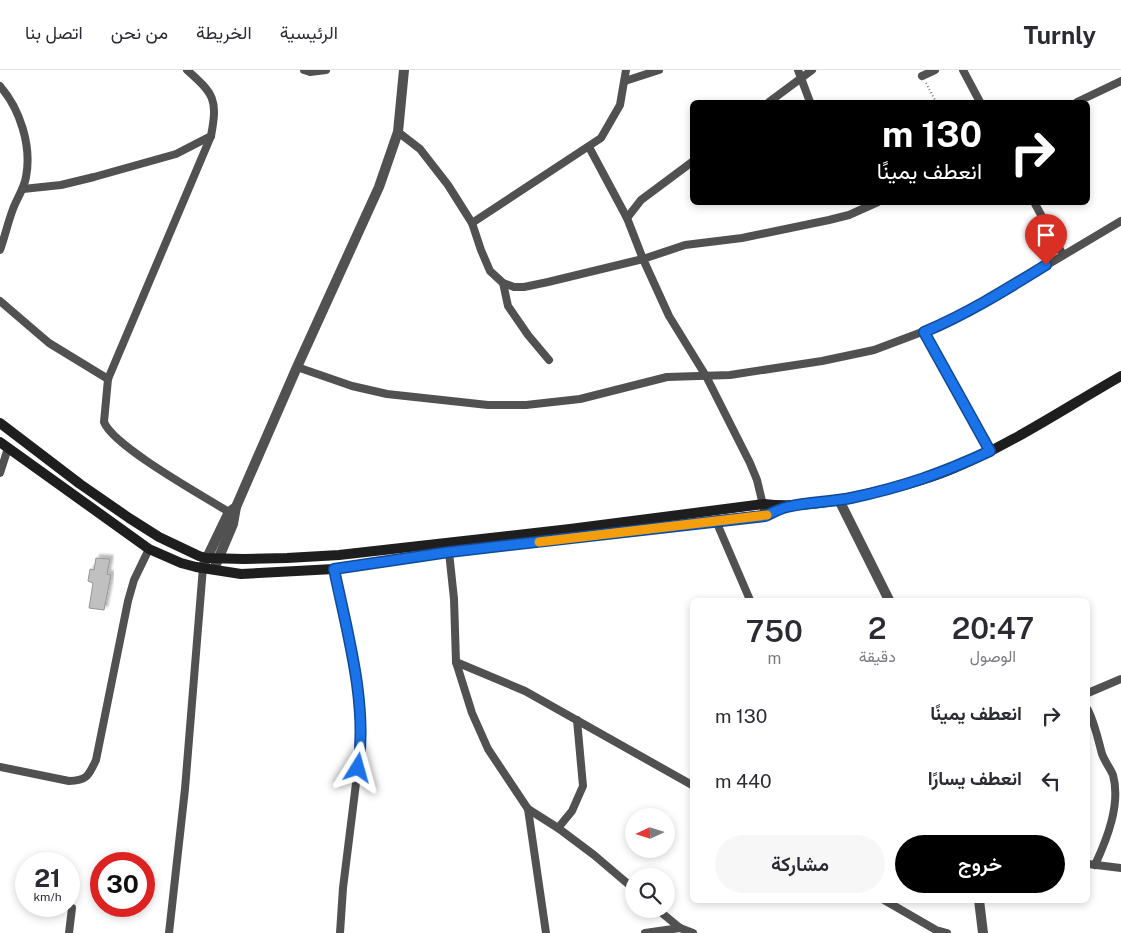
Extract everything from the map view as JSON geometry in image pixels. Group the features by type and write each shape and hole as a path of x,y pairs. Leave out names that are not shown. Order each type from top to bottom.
{"main road":[{"path":"4,445 149,550 181,563 204,562 216,564 339,554 764,504 785,507 839,500 921,480 950,470 990,451 1121,376"},
{"path":"0,422 80,484 128,518 159,537 199,556 204,562"},
{"path":"216,564 224,572 241,574 334,569 449,552 765,516 785,507"}],"street":[{"path":"187,70 208,90 213,100 215,115 211,136 108,379 104,422 106,428 140,457 233,510"},
{"path":"304,70 310,72 326,70"},
{"path":"169,933 185,789 204,562 233,510 379,187 398,132 404,70"},
{"path":"472,223 601,138 620,105 626,70"},
{"path":"625,80 659,70"},
{"path":"798,70 809,100"},
{"path":"772,100 812,70"},
{"path":"922,76 935,70"},
{"path":"963,70 979,100"},
{"path":"1082,100 1121,81"},
{"path":"0,86 14,109 24,133 28,163 23,189 13,209 0,250"},
{"path":"398,132 420,149 448,185 472,223 490,271 503,283 514,287 524,287 643,259 685,245 742,238 829,220 866,205"},
{"path":"23,189 60,185 176,154 211,136"},
{"path":"589,147 627,218 669,316 706,376 750,462 764,504 765,516"},
{"path":"627,218 641,200 690,163"},
{"path":"1036,205 1063,255"},
{"path":"297,366 352,386 387,394 488,405 526,405 580,399 667,377 706,376 822,362 874,350 946,323 980,305 1121,221"},
{"path":"503,283 508,306 528,335 549,360"},
{"path":"0,301 49,344 108,379"},
{"path":"0,473 4,445"},
{"path":"839,500 888,598"},
{"path":"202,587 216,564 234,524 233,510"},
{"path":"716,522 749,598"},
{"path":"0,767 78,781 90,774 96,760 128,601 134,580 149,550"},
{"path":"449,552 454,599 456,662 472,713 488,749 528,809 558,828 625,881"},
{"path":"334,569 352,661 361,715 362,735 343,888 340,933"},
{"path":"456,662 525,691 690,784"},
{"path":"1090,692 1121,679"},
{"path":"1090,715 1099,736 1103,756 1113,775 1116,790 1111,827 1091,865 1121,868"},
{"path":"558,828 572,811 582,792 577,720"},
{"path":"528,809 546,933"},
{"path":"889,903 936,930 947,933"},
{"path":"979,903 983,933"},
{"path":"69,933 71,917"},
{"path":"668,918 680,928 693,933"},
{"path":"645,933 680,928"}],"lane":[{"path":"924,332 990,451"}],"path":[{"path":"922,76 935,100"}],"building":[{"path":"96,558 110,559 107,574 111,575 104,610 89,608 93,583 88,581 90,569 94,570"}],"slow traffic":[{"path":"539,542 767,515"}],"route":[{"path":"358,768 362,735 361,715 351,652 334,569 449,552 765,516 785,507 839,500 878,492 950,470 990,451 924,332 980,305 1046,265"}]}
